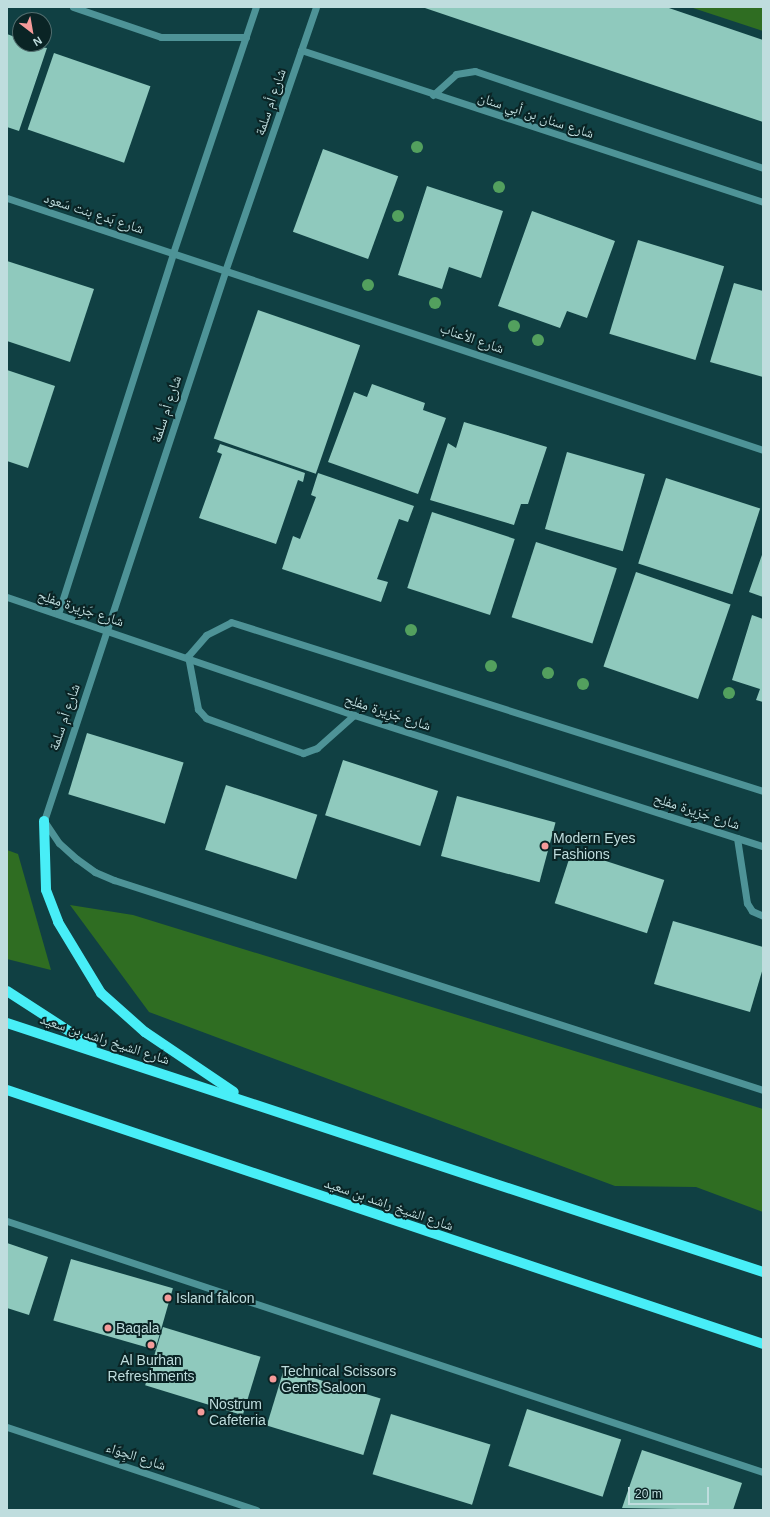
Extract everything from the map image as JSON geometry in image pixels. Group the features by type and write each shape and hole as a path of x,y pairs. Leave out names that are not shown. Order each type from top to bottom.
{"main road":[{"path":"44,821 46,890 58,922 101,993 145,1032 244,1099"},
{"path":"7,991 104,1054"},
{"name":"شارع الشيخ راشد بن سعيد","path":"7,1022 244,1099 763,1272"},
{"name":"شارع الشيخ راشد بن سعيد","path":"7,1090 763,1344"}],"street":[{"path":"73,7 161,37 246,37"},
{"path":"58,614 173,252 256,7"},
{"name":"شارع أم سلمة","path":"44,821 226,268 316,7"},
{"name":"شارع سنان بن أبي سنان","path":"301,50 433,95 763,202"},
{"path":"433,95 456,74 475,71 763,168"},
{"name":"شارع بَدع بنت سَعود","path":"7,198 173,252"},
{"name":"شارع الأعناب","path":"173,252 226,268 763,450"},
{"name":"شارع جَزِيرة مِفلِح","path":"7,597 188,656 354,715 763,846"},
{"path":"354,715 312,751 303,753 288,748 202,715 188,656 206,635 231,622 763,791"},
{"path":"44,821 59,843 77,859 95,872 114,880 763,1090"},
{"path":"737,838 747,903 752,911 763,916"},
{"path":"7,1222 763,1472"},
{"name":"شارع الجِوَاء","path":"7,1427 257,1510"}],"green space":[{"path":"690,7 763,7 763,31"},
{"path":"7,850 18,854 51,970 7,959"},
{"path":"70,905 133,915 763,1109 763,1212 696,1187 615,1186 149,1012"}],"building":[{"path":"422,7 666,7 763,40 763,122"},
{"path":"7,34 12,36 12,52 46,52 19,131 7,127"},
{"path":"54,53 150,86 124,163 28,130"},
{"path":"323,149 398,176 368,259 293,232"},
{"path":"427,186 503,211 481,278 449,267 442,289 398,275"},
{"path":"532,211 615,241 587,318 567,311 560,328 498,306"},
{"path":"638,240 724,266 695,360 609,334"},
{"path":"7,261 94,289 70,362 7,341"},
{"path":"734,283 763,291 763,377 710,362"},
{"path":"258,310 360,345 316,474 214,439"},
{"path":"7,370 55,386 28,468 7,461"},
{"path":"372,384 425,403 423,410 446,418 418,494 328,462 354,392 367,397"},
{"path":"464,422 547,447 528,504 521,504 514,525 430,500 448,443 456,448"},
{"path":"220,444 305,473 303,482 298,480 276,544 199,518 222,454 217,452"},
{"path":"567,452 645,474 623,551 545,529"},
{"path":"318,473 414,506 408,522 399,519 377,579 388,582 381,602 282,569 293,536 300,539 316,497 311,495"},
{"path":"666,478 760,509 732,594 638,564"},
{"path":"432,512 515,539 490,615 407,588"},
{"path":"536,542 617,568 592,643 512,617"},
{"path":"763,552 763,597 749,592"},
{"path":"636,572 731,605 698,699 603,667"},
{"path":"752,615 763,619 763,702 756,700 760,689 732,680"},
{"path":"87,733 184,763 165,824 68,794"},
{"path":"343,760 438,791 420,846 325,815"},
{"path":"226,785 317,815 296,879 205,850"},
{"path":"457,796 556,822 539,882 441,856"},
{"path":"572,850 664,880 647,933 555,903"},
{"path":"673,921 763,947 763,968 750,1012 654,984"},
{"path":"7,1243 48,1257 29,1315 7,1308"},
{"path":"71,1259 173,1288 155,1350 53,1321"},
{"path":"163,1327 261,1357 243,1415 145,1385"},
{"path":"284,1369 381,1399 363,1455 267,1425"},
{"path":"527,1409 621,1440 603,1497 508,1466"},
{"path":"391,1414 490,1444 472,1505 373,1474"},
{"path":"642,1450 742,1483 733,1510 622,1508"}],"place":[{"name":"Modern Eyes Fashions","path":"545,846"},
{"name":"Island falcon","path":"168,1298"},
{"name":"Baqala","path":"108,1328"},
{"name":"Al Burhan Refreshments","path":"151,1345"},
{"name":"Technical Scissors Gents Saloon","path":"273,1379"},
{"name":"Nostrum Cafeteria","path":"201,1412"}]}
